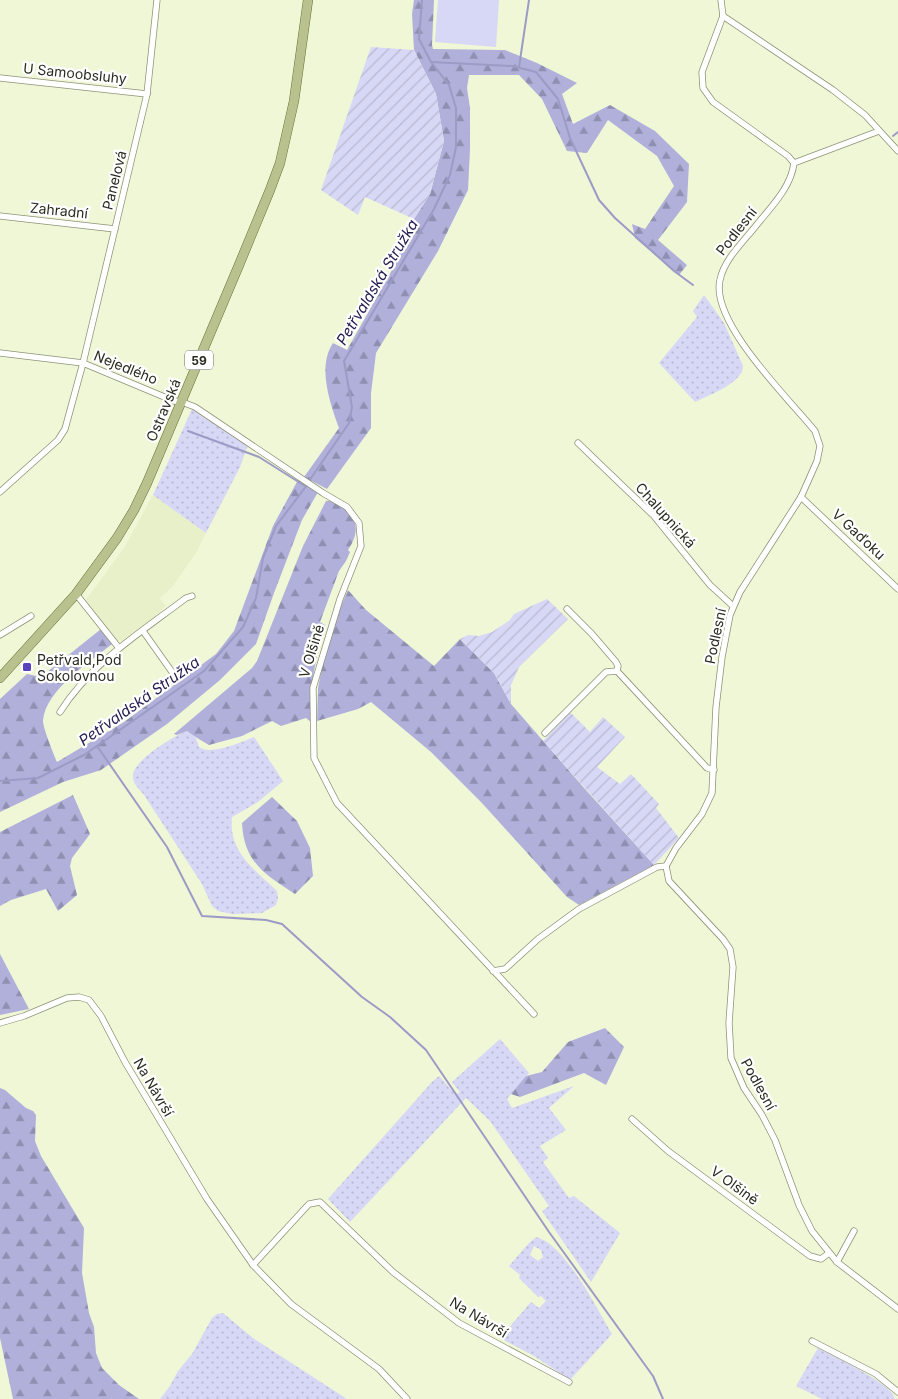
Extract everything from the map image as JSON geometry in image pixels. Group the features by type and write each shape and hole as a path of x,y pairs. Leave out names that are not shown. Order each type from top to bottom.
{"main road":[{"name":"Ostravská","path":"0,678 76,594 117,538 134,510 182,402 280,162 294,101 308,0"}],"street":[{"name":"Panelová","path":"0,492 58,440 65,429 83,363 147,94 157,0"},
{"path":"721,0 723,16 702,72 702,85 713,102 788,156 794,163 878,131"},
{"path":"723,16 833,90 864,115 898,152"},
{"name":"U Samoobsluhy","path":"0,78 147,94"},
{"name":"Podlesní","path":"794,163 790,179 775,202 725,266 719,282 720,297 724,313 740,341 815,431 820,446 817,461 801,497 733,606 722,657 716,707 712,793 702,814 676,848 666,866 669,881 723,939 730,950 733,967 729,1023 731,1058 744,1088 776,1140 799,1205 812,1231 837,1262 898,1309"},
{"name":"Zahradní","path":"0,216 114,229"},
{"name":"Nejedlého","path":"0,353 83,363 174,401 182,402"},
{"name":"V Olšině","path":"182,402 195,407 347,507 359,523 361,546 340,599 313,688 314,758 337,803 534,1014"},
{"name":"Chalupnická","path":"578,443 654,516 710,584 733,606"},
{"name":"V Gaďoku","path":"801,497 898,589"},
{"path":"76,594 119,648"},
{"path":"60,712 83,680 119,648 186,598 192,596"},
{"path":"567,609 616,662 618,666 617,672"},
{"path":"0,635 31,616"},
{"path":"143,631 177,679"},
{"path":"545,733 606,672 617,672 707,768 714,770"},
{"path":"493,971 505,969 538,939 579,909 657,867 666,866"},
{"name":"Na Návrší","path":"0,1023 24,1016 67,998 83,997 92,1002 151,1107 207,1200 253,1264 291,1304 379,1368 407,1399"},
{"name":"V Olšině","path":"632,1119 668,1151 810,1256 821,1259 828,1253"},
{"name":"Na Návrší","path":"253,1264 309,1204 320,1202 393,1272 459,1323 569,1382"},
{"path":"837,1262 854,1231"},
{"path":"812,1341 876,1374 898,1392"}],"shaded area":[{"path":"438,0 499,0 496,47 435,42"},
{"path":"371,47 414,50 436,94 444,141 430,194 414,219 365,197 358,215 321,190"},
{"path":"704,295 724,323 743,366 742,372 732,383 695,402 659,363 697,317 693,311"},
{"path":"192,409 248,445 240,467 206,533 153,495"},
{"path":"153,495 206,533 196,553 172,587 160,598 166,606 143,628 123,642 114,639 86,600 124,548"},
{"path":"547,599 568,619 519,667 511,685 511,704 494,673 460,639 468,635 479,636 492,632 510,620 514,614"},
{"path":"570,712 590,732 603,717 625,737 597,767 620,784 631,774 659,804 656,808 679,838 654,865 543,741"},
{"path":"187,731 196,738 199,747 211,750 254,737 283,781 258,802 232,817 234,840 239,850 252,868 277,891 276,905 262,913 232,914 218,911 212,906 202,884 144,795 136,786 133,775 140,762 164,743"},
{"path":"500,1039 529,1073 507,1099 512,1108 574,1086 549,1108 566,1130 540,1146 548,1158 543,1162 569,1198 574,1196 620,1233 591,1282 542,1211 549,1206 490,1121 466,1098 350,1222 328,1199 432,1082 439,1076 456,1095 460,1092 452,1082"},
{"path":"536,1237 547,1242 569,1264 612,1334 570,1380 534,1356 500,1338 531,1302 539,1308 546,1301 541,1296 538,1297 519,1278 520,1275 509,1266","holes":["534,1246 541,1250 543,1257 538,1261 530,1255"]},
{"path":"223,1313 253,1338 347,1399 160,1399 178,1371 192,1354 212,1318 217,1314"},
{"path":"818,1348 874,1378 895,1399 822,1399 796,1386"}],"green space":[{"path":"414,0 434,0 433,49 505,50 537,63 577,83 562,94 573,124 610,105 655,131 689,164 687,202 658,240 687,265 679,275 635,238 632,224 645,229 674,186 657,156 608,120 587,153 567,151 542,99 519,75 469,75 467,88 470,108 468,190 438,251 376,353 371,393 371,428 327,489 304,477 339,428 332,408 325,374 328,353 333,343 347,350 396,263 389,258 430,194 444,141 436,94 414,50 412,14"},
{"path":"298,480 318,492 302,520 256,644 220,680 167,724 101,770 63,782 0,812 0,699 27,674 41,677 101,629 112,644 81,668 60,688 46,710 43,724 57,762 124,722 216,654 234,631 273,526"},
{"path":"335,500 348,511 355,522 356,528 353,542 348,550 350,552 339,571 320,622 325,625 325,629 313,678 311,697 312,723 306,718 281,726 272,721 242,736 209,745 187,731 177,735 174,734 252,668 257,661 303,546 326,501"},
{"path":"348,590 366,610 434,666 460,639 494,673 511,704 654,865 579,905 567,897 481,802 431,752 371,702 358,709 317,721 318,688 328,635"},
{"path":"73,795 90,834 72,858 70,866 77,895 58,911 46,889 11,900 0,906 0,832"},
{"path":"272,797 297,821 310,848 313,876 295,894 274,880 258,866 251,857 244,836 242,823"},
{"path":"0,954 29,1009 0,1015"},
{"path":"605,1028 624,1047 606,1085 584,1073 520,1097 511,1094 526,1076 542,1072 568,1042"},
{"path":"0,1088 36,1115 35,1141 41,1156 84,1228 82,1273 89,1313 94,1327 96,1353 102,1368 119,1385 139,1399 13,1399 0,1338"}],"waterway":[{"name":"Petřvaldská Stružka","path":"309,481 349,423 352,407 344,361 434,209 450,175 456,147 456,108 449,85 431,62 419,39 422,0"},
{"path":"519,67 529,0"},
{"path":"431,62 512,66 536,72 558,99 570,138 599,200 615,218 674,271 693,285"},
{"path":"893,136 898,132"},
{"path":"188,431 259,457 305,486"},
{"name":"Petřvaldská Stružka","path":"0,781 38,778 84,755 204,671 243,627 256,598 263,558 276,526 307,485"},
{"path":"97,746 167,847 202,916 266,920 282,924 362,997 390,1017 426,1050 549,1232 653,1376 663,1399"}],"place":[{"name":"Petřvald,Pod Sokolovnou","path":"27,667"}]}
